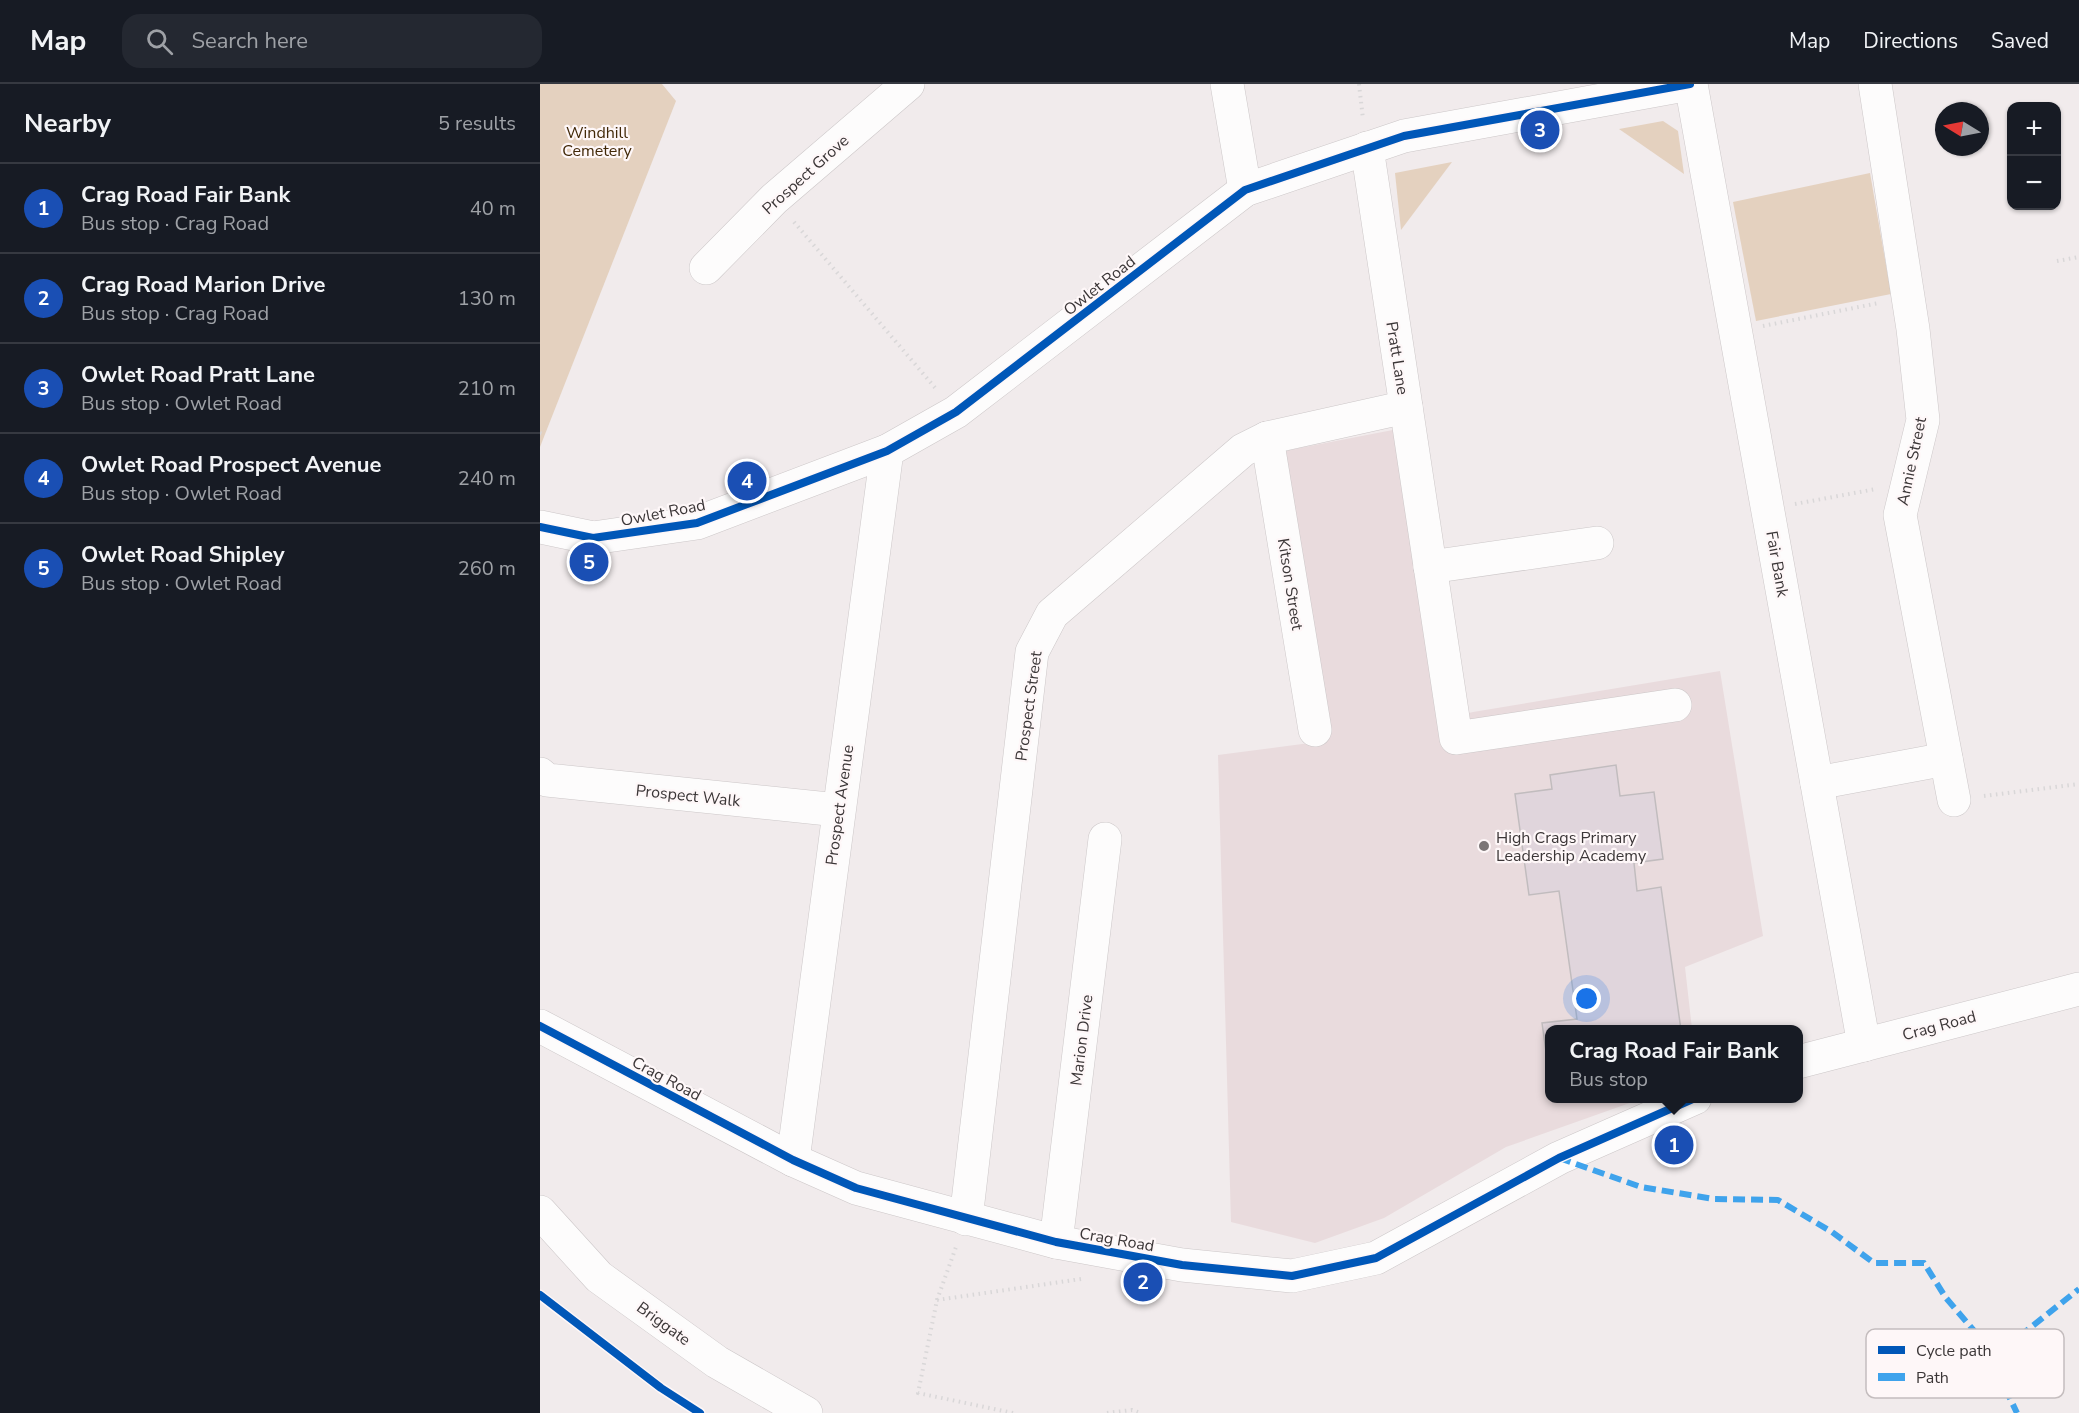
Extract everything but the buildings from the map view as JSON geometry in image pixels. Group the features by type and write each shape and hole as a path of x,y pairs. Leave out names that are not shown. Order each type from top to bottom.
{"street":[{"name":"Prospect Grove","path":"706,268 774,199 908,84"},
{"path":"1227,84 1245,190"},
{"name":"Owlet Road","path":"540,527 593,538 697,523 887,451 956,412 1245,190 1404,136 1691,84"},
{"name":"Fair Bank","path":"1691,84 1864,1045"},
{"name":"Annie Street","path":"1875,84 1908,297 1923,420 1900,515 1953,800"},
{"name":"Pratt Lane","path":"1367,148 1456,738 1675,705"},
{"name":"Prospect Street","path":"966,1219 1032,652 1052,614 1243,450 1267,438 1406,407"},
{"name":"Kitson Street","path":"1267,438 1315,730"},
{"name":"Prospect Avenue","path":"793,1160 887,451"},
{"path":"1430,567 1597,543"},
{"path":"1817,783 1946,759"},
{"name":"Prospect Walk","path":"540,774 547,780 838,810"},
{"name":"Marion Drive","path":"1056,1242 1105,838"},
{"name":"Crag Road","path":"1803,1061 2079,989"},
{"name":"Crag Road","path":"540,1026 793,1160 856,1188 1056,1242 1182,1264 1292,1276 1376,1258 1559,1158 1684,1103"},
{"name":"Briggate","path":"540,1212 599,1277 717,1362 806,1413"}],"path":[{"path":"774,199 956,412"},
{"path":"2057,261 2079,257"},
{"path":"1736,332 1908,297"},
{"path":"1768,509 1907,484"},
{"path":"1953,800 2079,784"},
{"path":"966,1219 937,1300 918,1393 1013,1413"},
{"path":"937,1300 1088,1278"},
{"path":"1107,1413 1132,1410 1140,1413"}],"shaded area":[{"name":"High Crags Primary Leadership Academy","path":"1398,429 1439,720 1473,712 1720,671 1763,936 1685,967 1692,1025 1545,1025 1545,1103 1630,1103 1506,1147 1384,1218 1315,1243 1231,1222 1218,755 1325,741 1284,451"}],"green space":[{"name":"Windhill Cemetery","path":"540,84 662,84 676,101 540,447"},
{"path":"1663,121 1678,131 1684,174 1619,129"},
{"path":"1452,162 1401,230 1395,173"},
{"path":"1870,173 1891,294 1756,321 1733,202"}],"marked path":[{"path":"1559,1158 1641,1187 1714,1199 1778,1200 1832,1232 1874,1263 1924,1263 1946,1298 1973,1329"},
{"path":"2029,1329 2079,1289"},
{"path":"2010,1398 2017,1413"}],"cycle path":[{"path":"540,527 593,538 697,523 887,451 956,412 1245,190 1404,136 1690,84"},
{"path":"540,1026 793,1160 856,1188 1056,1242 1182,1265 1292,1276 1376,1258 1559,1158 1684,1103"},
{"path":"540,1295 661,1388 700,1413"}],"place":[{"name":"Owlet Road Pratt Lane","path":"1540,130"},
{"name":"Owlet Road Prospect Avenue","path":"747,481"},
{"name":"Owlet Road Shipley","path":"589,562"},
{"name":"High Crags Primary Leadership Academy","path":"1484,846"},
{"name":"Crag Road Fair Bank","path":"1674,1145"},
{"name":"Crag Road Marion Drive","path":"1143,1282"}]}
